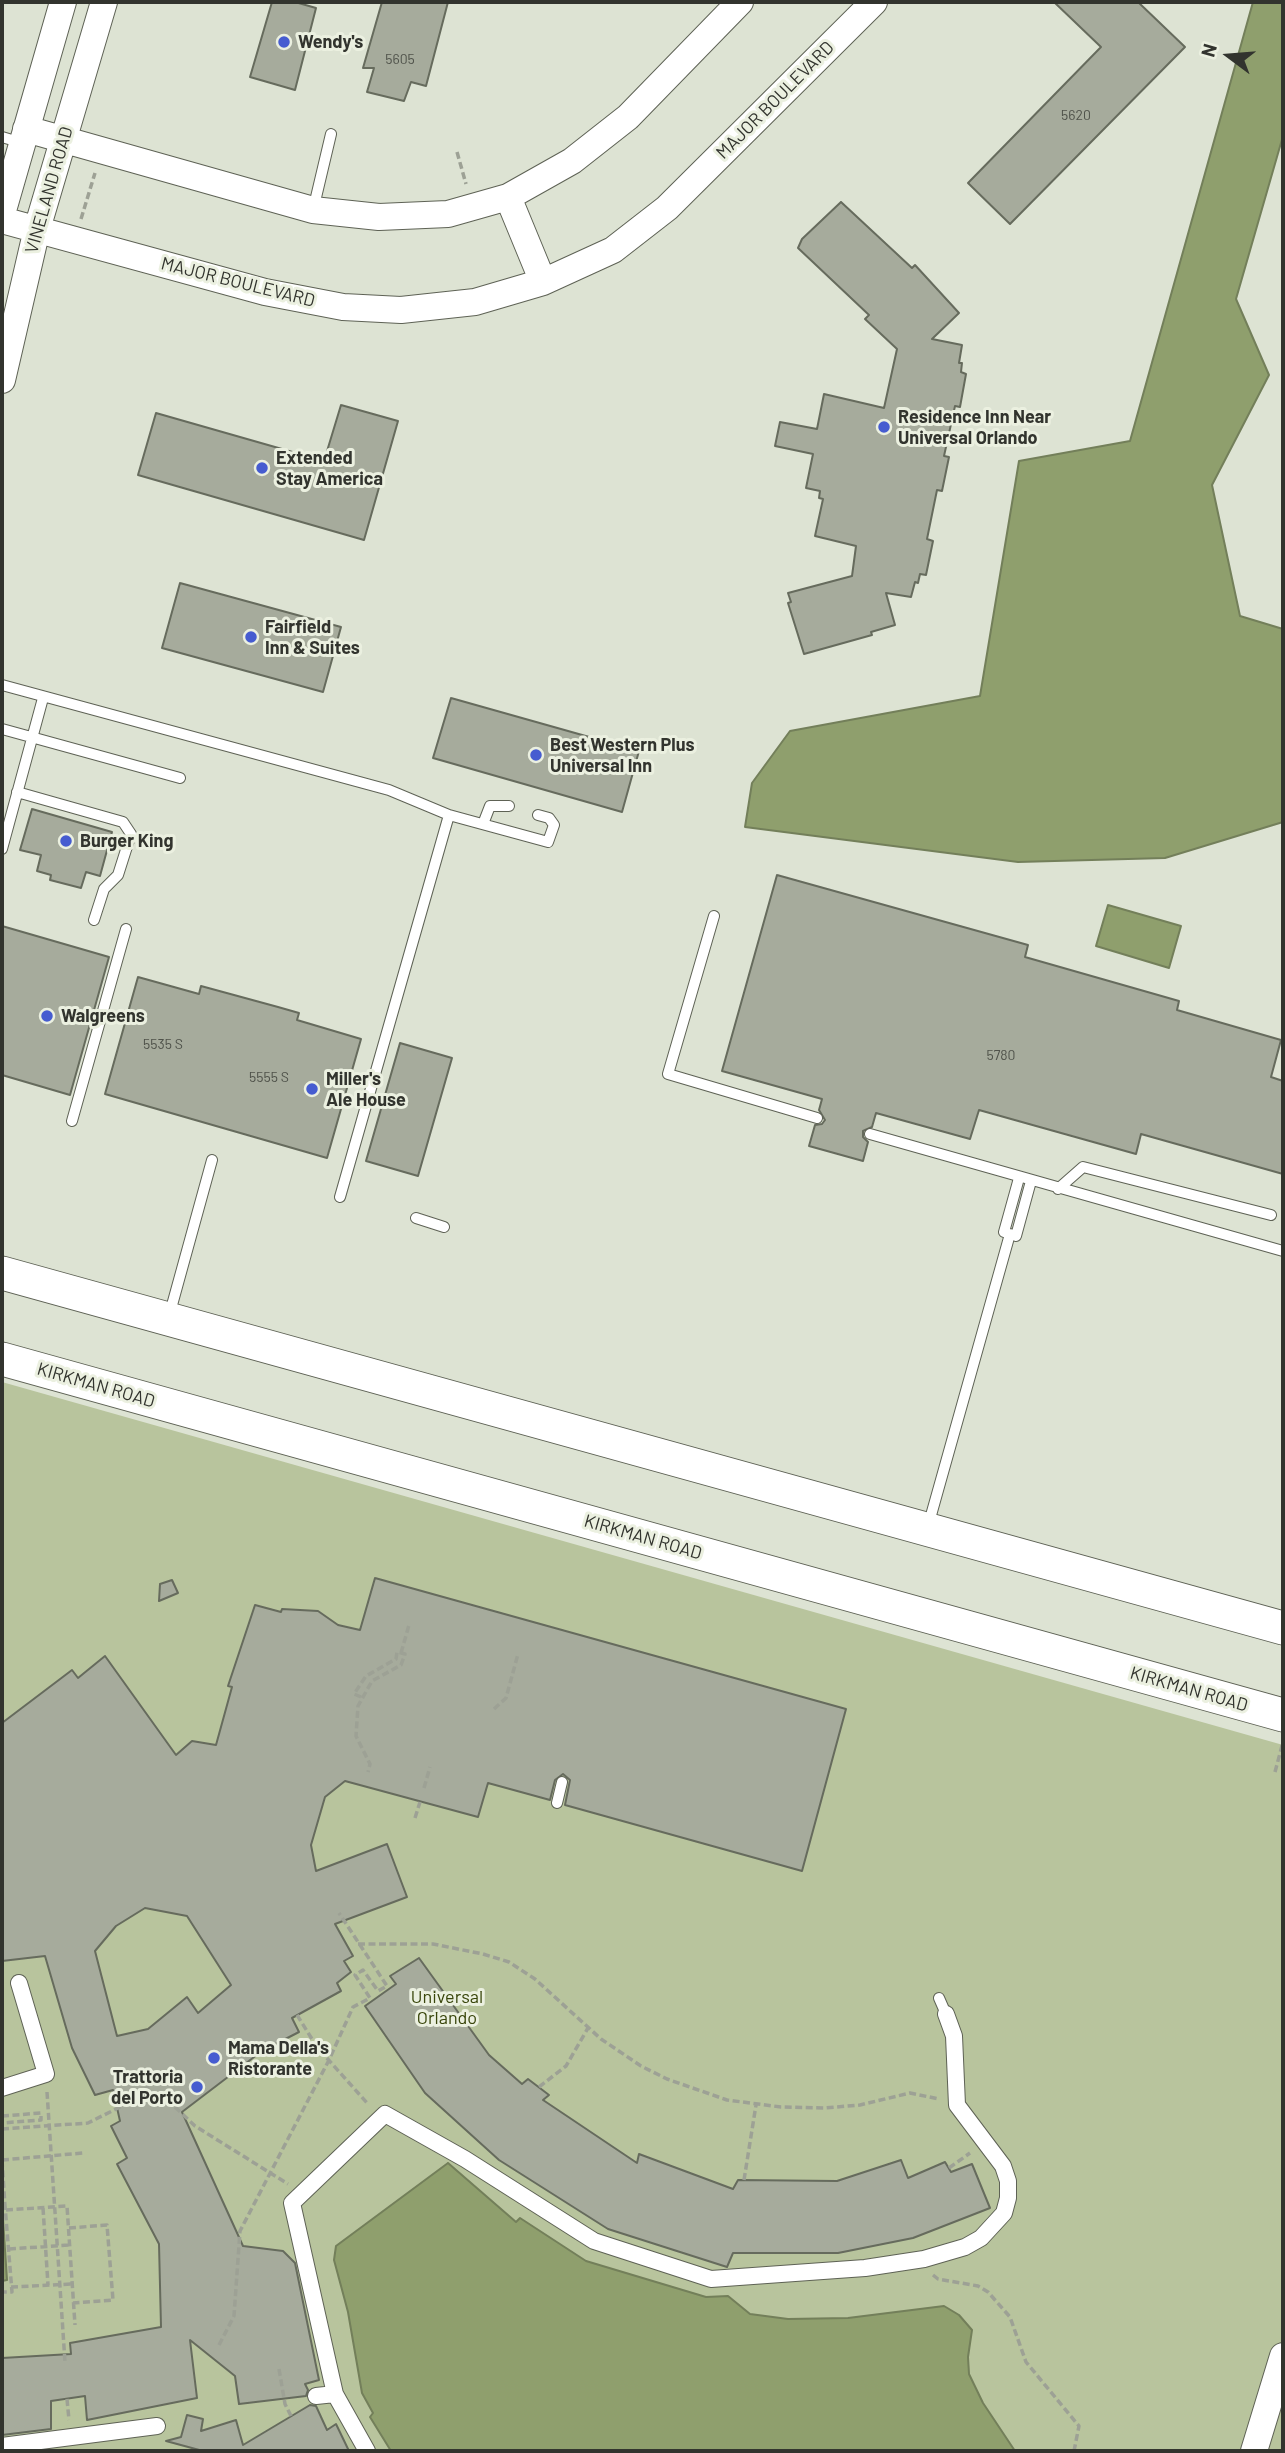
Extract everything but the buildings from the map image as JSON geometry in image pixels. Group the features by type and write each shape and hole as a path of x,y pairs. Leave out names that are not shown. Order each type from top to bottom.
{"main road":[{"path":"2,1273 1283,1626"},
{"name":"KIRKMAN ROAD","path":"2,1359 1283,1715"}],"street":[{"path":"2,214 17,137 63,2"},
{"name":"VINELAND ROAD","path":"2,380 9,320 104,2"},
{"path":"17,137 63,139 313,211 379,217 449,214 508,197 572,161 628,117 740,2"},
{"name":"MAJOR BOULEVARD","path":"2,220 265,292 343,307 401,310 475,302 543,282 612,250 667,208 863,5"},
{"path":"508,197 543,282"},
{"path":"2,2088 46,2074 19,1983"},
{"path":"367,2451 335,2394 292,2203 385,2114 465,2159 594,2241 711,2279 865,2268 924,2259 965,2247 981,2238 1004,2213 1009,2198 1009,2180 993,2150 957,2105 954,2036 946,2014"},
{"path":"1254,2451 1283,2356"},
{"path":"316,2396 335,2394"},
{"path":"4,2448 157,2427"}],"lane":[{"path":"313,211 331,134"},
{"path":"2,685 214,745 389,789 449,815 548,842 554,825 549,818 538,815"},
{"path":"2,849 43,698"},
{"path":"2,729 180,778"},
{"path":"17,792 123,822 131,834 118,875 104,889 94,920"},
{"path":"483,824 490,806 509,806"},
{"path":"340,1197 449,815"},
{"path":"714,916 668,1074 817,1118"},
{"path":"72,1121 126,929"},
{"path":"870,1134 1283,1251"},
{"path":"168,1319 212,1160"},
{"path":"1058,1189 1083,1167 1271,1215"},
{"path":"1010,1234 1019,1178"},
{"path":"927,1529 1010,1234 1031,1181"},
{"path":"416,1219 444,1227"},
{"path":"557,1803 562,1782"},
{"path":"939,1998 946,2014"}],"path":[{"path":"457,152 466,184"},
{"path":"80,225 97,165"},
{"path":"401,1653 409,1625"},
{"path":"361,1697 354,1694 366,1676 396,1659 397,1652 401,1653"},
{"path":"368,1772 370,1764 359,1746 355,1727 361,1697 379,1675 401,1665 405,1654 401,1653"},
{"path":"494,1709 506,1698 519,1654"},
{"path":"1275,1772 1283,1742"},
{"path":"424,1788 430,1767"},
{"path":"415,1818 420,1802"},
{"path":"219,2345 234,2316 240,2231 329,2060 353,2007 370,1998 355,1975 363,1970 378,1991 387,1986 339,1913"},
{"path":"358,1944 433,1944 509,1962 535,1979 588,2028 641,2066 667,2079 727,2100 756,2105 840,2107 910,2094 957,2105"},
{"path":"297,2015 317,2047 371,2107 385,2114"},
{"path":"539,2087 566,2066 588,2028"},
{"path":"134,2096 156,2082 158,2087"},
{"path":"46,2084 65,2362"},
{"path":"744,2180 756,2105"},
{"path":"2,2129 88,2123 122,2106"},
{"path":"175,2106 195,2126 287,2181 292,2203"},
{"path":"2,2116 41,2113 41,2120 2,2123"},
{"path":"948,2168 972,2152 984,2139"},
{"path":"2,2292 12,2292 2,2160 83,2153"},
{"path":"4,2207 67,2206 75,2325"},
{"path":"43,2208 48,2285"},
{"path":"69,2228 107,2225 113,2300 73,2303"},
{"path":"8,2249 69,2245"},
{"path":"924,2259 938,2279 978,2286 988,2292 1010,2317 1026,2362 1079,2426 1074,2451"},
{"path":"11,2287 72,2284"},
{"path":"279,2369 285,2404 292,2418"}],"green space":[{"name":"Universal Orlando","path":"2,1382 1283,1745 1283,2451 2,2451"}],"shaded area":[{"path":"1253,2 1283,2 1283,136 1236,299 1269,375 1212,485 1240,616 1283,629 1283,822 1165,858 1018,862 745,827 752,783 790,731 980,696 1019,461 1130,441"},
{"path":"1108,905 1181,926 1169,968 1096,946"},
{"path":"448,2163 516,2222 520,2218 586,2261 706,2297 728,2296 750,2314 788,2319 848,2318 944,2306 959,2315 972,2330 968,2357 969,2374 983,2403 1015,2451 391,2451 370,2417 373,2413 362,2393 348,2312 334,2260 336,2246"},
{"path":"3,2219 7,2280 2,2281"}],"place":[{"name":"Wendy's","path":"284,42"},
{"name":"Residence Inn Near Universal Orlando","path":"884,427"},
{"name":"Extended Stay America","path":"262,468"},
{"name":"Fairfield Inn & Suites","path":"251,637"},
{"name":"Best Western Plus Universal Inn","path":"536,755"},
{"name":"Burger King","path":"66,841"},
{"name":"Walgreens","path":"47,1016"},
{"name":"Miller's Ale House","path":"312,1089"},
{"name":"Mama Della's Ristorante","path":"214,2058"},
{"name":"Trattoria del Porto","path":"197,2087"}]}
